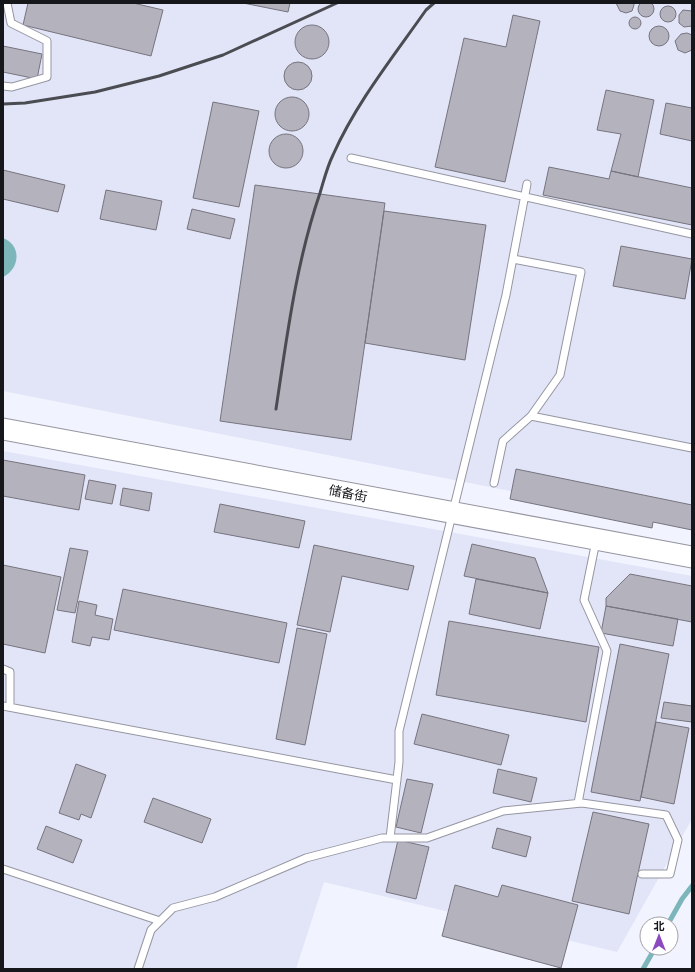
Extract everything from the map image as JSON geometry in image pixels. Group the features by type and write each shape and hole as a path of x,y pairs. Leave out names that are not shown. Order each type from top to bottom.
{"street":[{"name":"储备街","path":"3,429 692,557"}],"lane":[{"path":"3,86 12,88 47,77 47,41 11,23 6,3"},
{"path":"351,158 692,234"},
{"path":"390,838 397,780 399,731 506,294 527,184"},
{"path":"494,483 504,441 531,416 560,375 581,272 513,259"},
{"path":"531,416 692,448"},
{"path":"578,804 607,651 584,600 596,540"},
{"path":"3,669 10,672 6,707 397,780"},
{"path":"138,969 151,930 173,908 215,897 306,858 382,838 427,838 503,811 578,804 666,815 678,840 670,874 642,874"},
{"path":"3,869 160,921"}],"shaded area":[{"path":"3,3 692,3 692,527 3,391"},
{"path":"3,451 692,576 692,819 617,952 324,882 296,969 3,969"}],"water":[{"path":"3,238 9,241 13,246 16,251 16,257 13,269 3,277"}],"building":[{"path":"646,1 653,6 654,9 649,16 646,17 639,12 638,9 643,2"},
{"path":"28,3 133,3 163,10 151,56 23,25"},
{"path":"243,3 290,3 288,12"},
{"path":"616,3 634,3 634,5 632,11 626,13 620,11"},
{"path":"668,6 675,11 676,14 671,21 668,22 661,17 660,14 665,7"},
{"path":"683,10 692,11 692,26 684,27 679,23 679,15"},
{"path":"513,15 540,21 505,182 435,167 464,38 506,47"},
{"path":"633,17 637,17 641,23 637,29 633,29 629,25 629,21"},
{"path":"312,25 324,30 329,42 324,54 312,59 300,54 295,42 300,30"},
{"path":"659,26 666,29 669,36 666,43 659,46 652,43 649,36 652,29"},
{"path":"687,33 692,35 692,50 685,53 678,50 675,41 681,34"},
{"path":"3,46 42,54 37,79 3,72"},
{"path":"298,62 308,66 312,76 308,86 298,90 288,86 284,76 288,66"},
{"path":"606,90 654,100 638,177 611,171 621,134 597,130"},
{"path":"292,97 304,102 309,114 304,126 292,131 280,126 275,114 280,102"},
{"path":"213,102 259,111 239,207 193,198"},
{"path":"666,103 692,108 692,141 660,134"},
{"path":"283,134 289,134 298,139 302,145 302,157 298,163 289,168 283,168 274,163 269,154 269,148 274,139"},
{"path":"549,167 609,179 611,171 692,188 692,225 543,195"},
{"path":"3,170 65,185 58,212 3,199"},
{"path":"255,185 385,203 351,440 220,421"},
{"path":"106,190 162,201 156,230 100,219"},
{"path":"192,209 235,219 230,239 187,229"},
{"path":"384,211 486,225 465,360 365,343"},
{"path":"621,246 692,259 685,299 613,286"},
{"path":"3,460 85,475 79,510 3,496"},
{"path":"516,469 692,505 692,530 653,522 652,528 510,499"},
{"path":"89,480 116,485 112,504 85,499"},
{"path":"123,488 152,493 149,511 120,505"},
{"path":"220,504 305,521 299,548 214,532"},
{"path":"472,544 535,558 548,593 464,576"},
{"path":"314,545 414,566 408,590 342,576 330,632 297,625"},
{"path":"70,548 88,551 75,613 57,610"},
{"path":"3,565 61,577 45,653 3,644"},
{"path":"630,574 692,586 692,622 606,606 606,598"},
{"path":"476,579 548,593 540,629 469,614"},
{"path":"123,589 287,623 279,663 114,630"},
{"path":"79,601 97,605 95,615 113,619 109,640 92,637 90,646 72,642"},
{"path":"606,606 678,619 673,646 601,633"},
{"path":"449,621 599,647 586,722 436,695"},
{"path":"297,628 327,634 305,745 276,739"},
{"path":"620,644 669,654 640,801 591,792"},
{"path":"664,702 692,706 692,722 661,718"},
{"path":"422,714 509,735 501,765 414,744"},
{"path":"656,722 689,728 674,804 641,797"},
{"path":"76,764 106,775 91,818 81,814 79,820 59,813"},
{"path":"498,769 537,778 531,802 493,793"},
{"path":"407,779 433,784 421,833 396,827"},
{"path":"153,798 211,819 202,843 144,822"},
{"path":"593,812 649,824 629,914 572,901"},
{"path":"46,826 82,840 73,863 37,849"},
{"path":"497,828 531,837 526,857 492,848"},
{"path":"398,840 429,847 416,899 386,892"},
{"path":"455,885 498,897 502,885 578,905 561,968 442,936"}],"waterway":[{"path":"672,916 682,899 692,886"},
{"path":"643,969 650,956"}],"railway":[{"path":"3,104 25,103 95,92 159,76 223,55 337,3"},
{"path":"276,409 288,327 298,273 312,219 329,164 342,136 364,99 426,10 434,3"}]}
